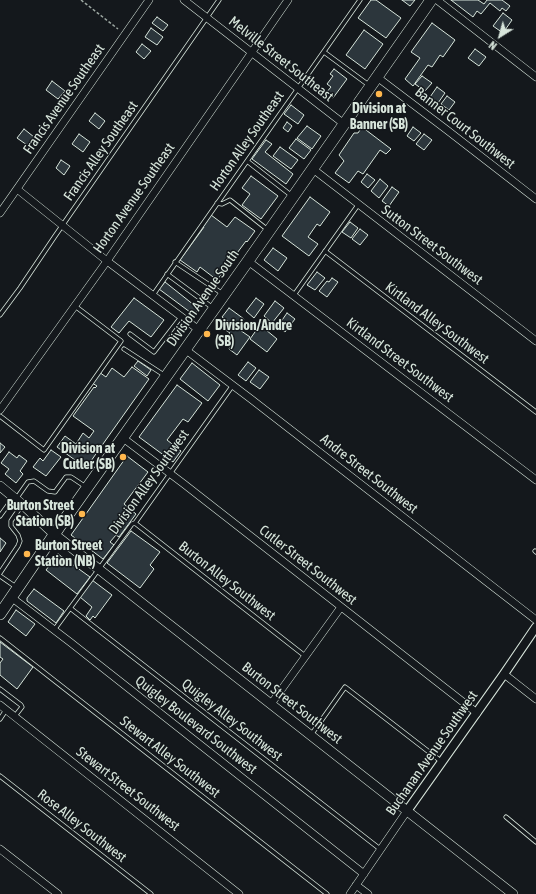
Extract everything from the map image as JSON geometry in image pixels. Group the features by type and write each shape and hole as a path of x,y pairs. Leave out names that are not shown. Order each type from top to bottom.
{"main road":[{"name":"Division Avenue South","path":"4,605 186,350 223,295 431,0"},
{"name":"Burton Street Southwest","path":"0,486 54,534 98,569 513,894"}],"street":[{"name":"Francis Avenue Southeast","path":"0,213 149,0"},
{"name":"Melville Street Southeast","path":"184,0 344,124"},
{"name":"Horton Avenue Southeast","path":"0,410 107,261 288,0"},
{"path":"437,0 536,77"},
{"name":"Banner Court Southwest","path":"374,82 447,130 536,200"},
{"name":"Sutton Street Southwest","path":"312,169 536,341"},
{"path":"17,189 107,261 199,330"},
{"name":"Kirtland Street Southwest","path":"248,261 536,480"},
{"name":"Andre Street Southwest","path":"186,350 536,620"},
{"name":"Cutler Street Southwest","path":"123,438 477,713"},
{"name":"Quigley Boulevard Southwest","path":"4,605 54,630 364,874"},
{"path":"271,704 341,607"},
{"name":"Buchanan Avenue Southwest","path":"350,894 536,627"},
{"path":"504,674 536,699"},
{"name":"Stewart Street Southwest","path":"0,705 239,894"},
{"path":"0,849 58,894"},
{"path":"356,885 368,894"}],"lane":[{"name":"Francis Alley Southeast","path":"0,315 219,0"},
{"name":"Horton Alley Southeast","path":"153,295 360,0"},
{"path":"324,52 374,82"},
{"path":"247,161 293,196"},
{"path":"217,203 222,204 230,200 269,230"},
{"path":"294,295 358,204"},
{"name":"Kirtland Alley Southwest","path":"325,251 536,412"},
{"path":"176,262 223,295"},
{"path":"167,274 214,308"},
{"path":"0,416 44,450 121,341 75,306"},
{"path":"130,334 154,352 181,317"},
{"path":"124,349 166,377"},
{"name":"Division Alley Southwest","path":"54,630 132,524 135,523 233,385"},
{"path":"17,588 0,575 20,541 18,535 11,526 10,521 17,500 28,482 34,481 48,491 55,492 66,477 71,477 87,488"},
{"path":"0,516 17,500"},
{"name":"Burton Alley Southwest","path":"135,523 305,656"},
{"name":"Quigley Alley Southwest","path":"70,608 380,850"},
{"name":"Stewart Alley Southwest","path":"0,638 327,894"},
{"path":"310,735 345,687 442,762"},
{"path":"0,689 21,705 22,707 15,716"},
{"path":"0,719 6,710"},
{"name":"Rose Alley Southwest","path":"0,776 151,894"},
{"path":"506,817 536,842"}],"path":[{"path":"81,0 118,29"}],"building":[{"path":"371,0 376,0 401,18 386,38 358,18"},
{"path":"402,0 415,0 410,6"},
{"path":"451,0 478,0 484,4 487,0 502,0 510,6 506,11 502,8 500,11 490,3 481,14 477,11 473,17"},
{"path":"503,13 512,20 503,33 493,26"},
{"path":"157,17 168,25 163,31 152,23"},
{"path":"432,23 455,40 443,57 440,55 432,67 428,65 413,86 405,79 420,58 411,52"},
{"path":"151,28 163,37 157,45 145,37"},
{"path":"364,30 383,44 365,69 346,55"},
{"path":"142,44 151,51 144,59 136,52"},
{"path":"475,49 486,57 479,66 468,58"},
{"path":"334,69 347,79 333,98 326,93 331,87 327,84 333,76 330,74"},
{"path":"422,76 432,83 425,91 415,84"},
{"path":"52,81 65,91 58,99 46,90"},
{"path":"437,87 445,93 438,103 430,97"},
{"path":"447,96 455,102 449,110 441,104"},
{"path":"291,105 304,115 298,124 284,114"},
{"path":"95,113 105,121 99,129 89,121"},
{"path":"287,122 292,126 288,132 283,128"},
{"path":"307,126 321,136 312,149 297,138"},
{"path":"362,127 391,149 386,154 380,150 363,174 358,171 349,183 335,173 344,161 339,155 354,133 358,133"},
{"path":"413,127 421,133 414,141 407,136"},
{"path":"24,129 34,137 27,145 17,138"},
{"path":"79,134 90,142 83,152 72,144"},
{"path":"424,134 432,140 424,150 416,144"},
{"path":"296,139 311,150 304,159 289,148"},
{"path":"266,140 272,144 265,152 293,174 286,184 252,159"},
{"path":"280,147 298,160 291,169 273,156"},
{"path":"61,160 70,166 64,175 56,168"},
{"path":"367,174 375,180 368,188 361,182"},
{"path":"251,176 278,196 261,219 242,205 250,194 242,188"},
{"path":"380,179 388,186 379,198 371,191"},
{"path":"392,187 399,192 389,206 382,201"},
{"path":"310,197 330,212 320,226 317,224 308,237 318,244 309,256 282,236"},
{"path":"211,215 227,227 235,217 255,231 217,280 200,267 197,272 180,260"},
{"path":"350,222 358,228 351,238 342,232"},
{"path":"360,229 368,235 360,245 352,239"},
{"path":"273,248 287,258 278,271 264,260"},
{"path":"317,272 325,278 315,290 307,285"},
{"path":"332,278 338,282 327,297 319,291 327,281 329,282"},
{"path":"165,282 199,309 194,315 159,289"},
{"path":"134,298 164,320 151,337 129,321 119,333 111,327"},
{"path":"256,298 264,304 254,318 246,311"},
{"path":"275,301 284,308 272,323 264,316"},
{"path":"229,308 244,319 237,328 250,337 237,355 229,349 232,344 226,340 230,333 224,329 229,322 222,317"},
{"path":"287,313 295,319 285,332 278,326"},
{"path":"260,325 277,339 267,352 250,339"},
{"path":"138,361 151,370 147,376 134,366"},
{"path":"248,362 256,368 246,381 238,375"},
{"path":"192,363 220,385 208,401 180,379"},
{"path":"132,367 149,379 86,468 57,447 65,436 76,444 83,433 89,438 94,431 73,416 94,387 95,388 97,386 92,383 99,372 106,377 112,368 124,377"},
{"path":"259,370 269,377 260,389 250,382"},
{"path":"177,385 202,403 188,422 183,419 167,440 181,451 173,462 139,437"},
{"path":"0,443 5,447 0,453"},
{"path":"51,450 61,457 46,476 33,467 40,458 43,461"},
{"path":"9,452 17,458 19,455 27,461 20,471 23,474 16,483 5,474 9,469 1,463"},
{"path":"127,456 148,472 124,504 136,514 119,537 116,535 110,542 114,545 103,559 71,535"},
{"path":"131,531 160,552 150,565 154,569 140,588 107,563"},
{"path":"0,538 6,543 0,552"},
{"path":"58,554 90,577 77,594 46,570"},
{"path":"92,580 112,595 95,618 93,616 90,620 86,616 92,607 80,597"},
{"path":"34,589 64,611 56,623 27,601 27,598"},
{"path":"16,610 35,624 26,636 8,622"},
{"path":"0,642 33,667 17,689 0,675 0,663 3,659 0,657"}],"place":[{"name":"Division at Banner (SB)","path":"379,94"},
{"name":"Division/Andre (SB)","path":"207,334"},
{"name":"Division at Cutler (SB)","path":"123,457"},
{"name":"Burton Street Station (SB)","path":"82,514"},
{"name":"Burton Street Station (NB)","path":"27,554"}]}
